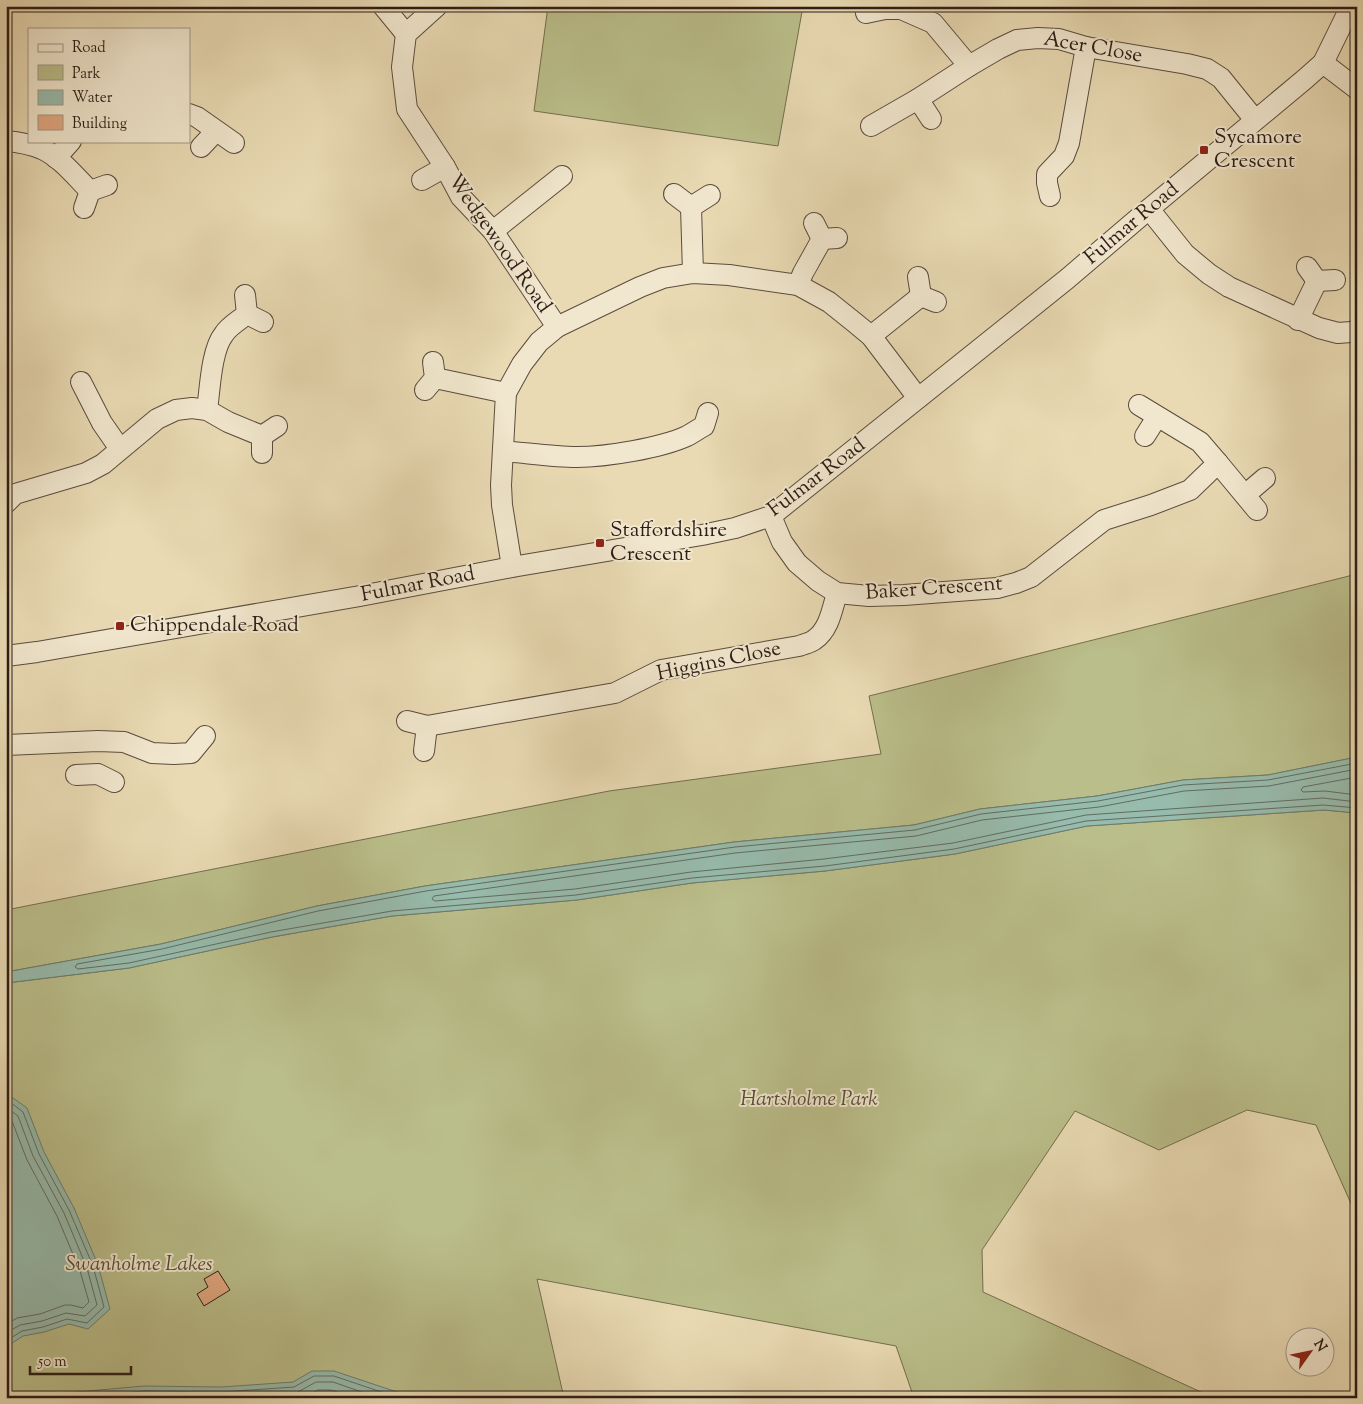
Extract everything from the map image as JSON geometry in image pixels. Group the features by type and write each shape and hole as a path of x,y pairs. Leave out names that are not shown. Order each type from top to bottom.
{"street":[{"path":"383,6 406,34 437,6"},
{"name":"Fulmar Road","path":"6,656 47,651 512,567 702,535 735,528 771,516 1067,279 1305,79 1323,63 1351,6"},
{"path":"863,16 885,8 900,9 934,22 969,66"},
{"name":"Wedgewood Road","path":"406,34 402,67 407,109 445,167 460,197 493,231 557,327"},
{"name":"Acer Close","path":"871,126 918,99 969,66 1017,40 1038,38 1059,38 1086,47 1207,69 1221,78 1255,120"},
{"path":"1050,196 1047,183 1039,172 1064,156 1069,143 1086,47"},
{"path":"1323,63 1357,89"},
{"path":"918,99 931,119"},
{"path":"190,114 198,117 234,143"},
{"path":"201,147 216,131"},
{"path":"6,141 23,143 43,149 56,158 93,195"},
{"path":"56,158 70,142"},
{"path":"422,180 445,167"},
{"path":"493,231 562,176"},
{"path":"674,194 691,207"},
{"path":"691,207 710,194"},
{"path":"691,207 693,273"},
{"path":"1148,210 1185,254 1209,274 1229,287 1319,328 1338,333 1357,330"},
{"path":"798,285 825,233"},
{"path":"512,567 502,505 501,485 506,393 528,356 539,342 557,327 663,278 693,273 729,275 798,285 829,302 871,336 918,398"},
{"path":"1298,320 1320,276"},
{"path":"871,336 925,292"},
{"path":"207,410 214,358 218,343 224,333 252,310"},
{"path":"431,377 506,393"},
{"path":"79,378 102,423 120,449"},
{"path":"1139,406 1200,442 1251,502 1265,478"},
{"path":"9,494 86,473 103,464 157,419 176,410 192,408 207,410 228,422 267,438"},
{"path":"1146,436 1157,417"},
{"path":"504,451 578,457 611,454 672,442 710,425"},
{"name":"Baker Crescent","path":"771,516 782,542 796,562 818,581 837,593 869,596 904,596 997,588 1031,577 1104,520 1190,490 1218,463"},
{"name":"Higgins Close","path":"407,721 427,726 615,693 661,670 799,646 813,641 823,632 837,593"},
{"path":"424,751 427,726"},
{"path":"6,745 98,741 124,742 152,753 174,754 195,760 205,736"},
{"path":"76,775 106,778 98,741"}],"green space":[{"path":"548,6 803,6 778,146 534,111"},
{"path":"1357,574 1357,757 1268,775 1183,780 1097,796 980,809 914,825 734,842 425,886 317,906 161,944 6,972 6,910 609,791 881,754 869,696"},
{"name":"Hartsholme Park","path":"1324,810 1357,813 1357,1217 1316,1125 1247,1110 1159,1150 1075,1111 982,1250 983,1292 1214,1398 914,1398 896,1346 537,1279 564,1398 6,1398 6,983 129,968 272,937 392,916 577,900 692,883 825,871 955,854 1087,826"}],"water":[{"path":"1357,757 1357,813 1324,810 1087,826 955,854 825,871 692,883 577,900 392,916 272,937 129,968 6,983 6,972 161,944 317,906 425,886 734,842 914,825 980,809 1097,796 1183,780 1268,775"},
{"path":"6,1093 27,1108 44,1152 74,1208 98,1265 110,1309 88,1329 69,1324 23,1336 6,1347"},
{"path":"312,1371 334,1371 415,1398 41,1398 43,1395 144,1386 222,1387 293,1382"}],"building":[{"path":"218,1271 230,1290 204,1306 197,1294 208,1287 204,1279"}],"place":[{"name":"Sycamore Crescent","path":"1204,150"},
{"name":"Staffordshire Crescent","path":"600,543"},
{"name":"Chippendale Road","path":"120,626"}],"park label":[{"name":"Swanholme Lakes","path":"139,1265"}]}
